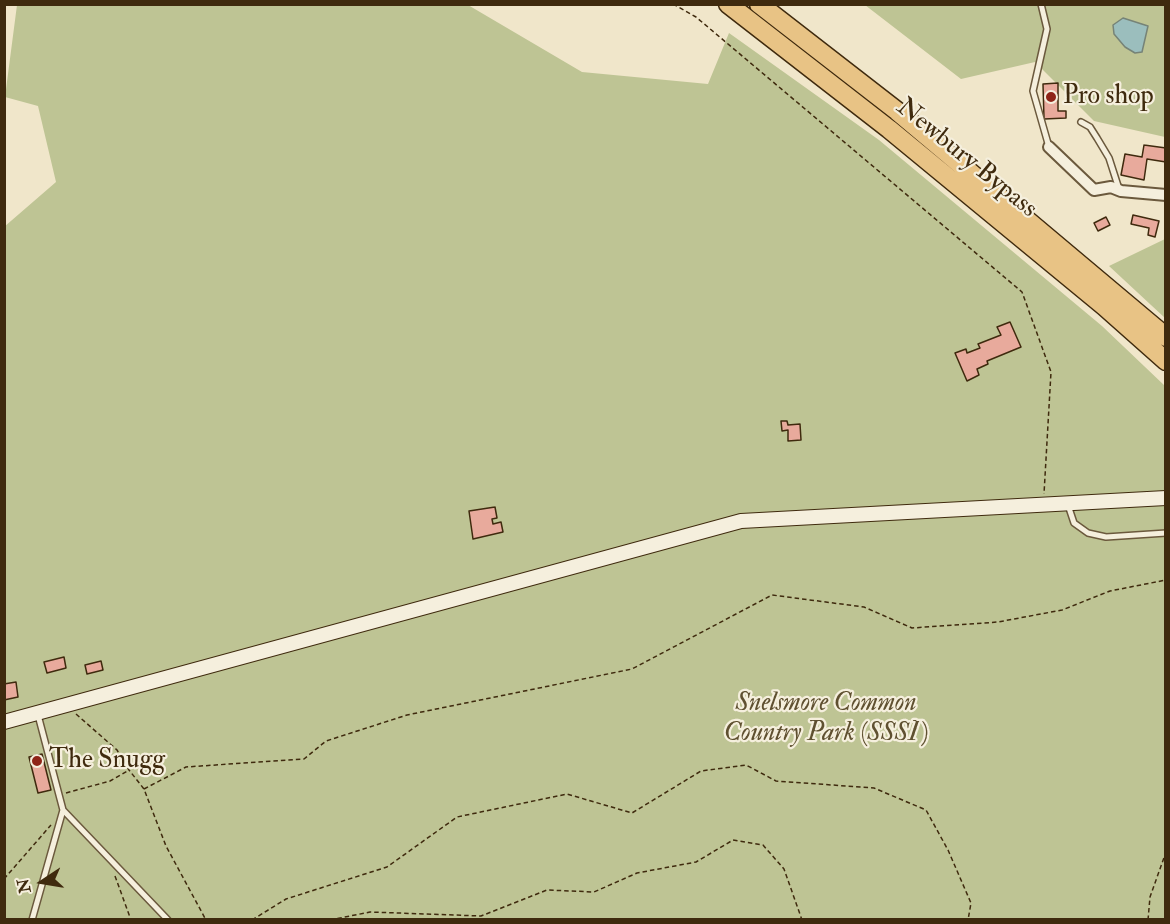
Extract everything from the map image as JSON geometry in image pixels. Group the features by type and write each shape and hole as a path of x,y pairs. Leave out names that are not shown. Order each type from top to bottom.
{"highway":[{"name":"Newbury Bypass","path":"728,4 933,165 1104,306 1166,361"},
{"name":"Newbury Bypass","path":"759,4 906,118 1166,337"}],"main road":[{"path":"4,722 712,527 741,522 1166,498"}],"street":[{"path":"1048,147 1094,190 1111,187 1119,190 1166,195"}],"lane":[{"path":"1041,4 1047,29 1033,91 1048,147"},
{"path":"1081,122 1090,127 1098,138 1109,158 1119,190"},
{"path":"1068,505 1074,523 1088,534 1106,537 1166,533"},
{"path":"38,713 63,810 168,920"},
{"path":"32,920 63,810"}],"path":[{"path":"673,4 696,17 1022,292 1051,372 1043,506"},
{"path":"144,789 186,767 304,759 326,741 407,715 632,669 772,595 864,607 912,628 1009,620 1062,610 1110,591 1166,580"},
{"path":"67,705 117,750 129,771 144,789 166,846 206,920"},
{"path":"252,920 286,899 387,867 413,846 457,817 567,794 632,813 701,771 746,765 776,781 874,788 926,810 948,850 971,903 968,920"},
{"path":"59,795 110,782 129,771"},
{"path":"4,879 63,810"},
{"path":"330,920 370,912 481,916 547,890 594,892 637,873 696,862 734,840 763,845 784,868 802,920"},
{"path":"1148,920 1150,897 1166,852"},
{"path":"115,877 131,920"}],"green space":[{"name":"Snelsmore Common Country Park (SSSI)","path":"17,5 468,5 582,72 708,84 729,33 879,140 1102,326 1165,386 1165,919 5,919 4,227 56,182 38,106 5,97"},
{"path":"865,5 1165,5 1165,137 1094,121 1035,62 961,79"},
{"path":"1166,239 1165,318 1109,266"}],"water":[{"path":"1123,18 1148,26 1142,52 1135,53 1125,47 1114,34 1113,25"}],"building":[{"name":"Pro shop","path":"1058,83 1058,111 1066,111 1066,118 1044,119 1043,84"},
{"path":"1144,145 1166,148 1166,162 1147,159 1144,180 1121,175 1125,154 1142,157"},
{"path":"1133,215 1159,221 1155,237 1148,235 1149,228 1131,224"},
{"path":"1106,217 1110,225 1098,231 1094,223"},
{"path":"1010,322 1021,347 987,361 988,364 977,369 979,375 967,381 955,353 966,349 967,353 980,348 978,344 1001,335 997,327"},
{"path":"781,421 787,421 788,425 800,424 801,440 788,441 788,430 782,431"},
{"path":"495,507 497,518 492,519 493,524 501,522 503,532 473,539 469,511"},
{"path":"64,657 66,668 47,673 44,662"},
{"path":"101,661 103,670 87,674 85,665"},
{"path":"16,682 18,697 4,700 4,684"},
{"path":"42,754 51,790 38,793 29,757"}],"place":[{"name":"Pro shop","path":"1051,97"},
{"name":"The Snugg","path":"37,761"}]}
